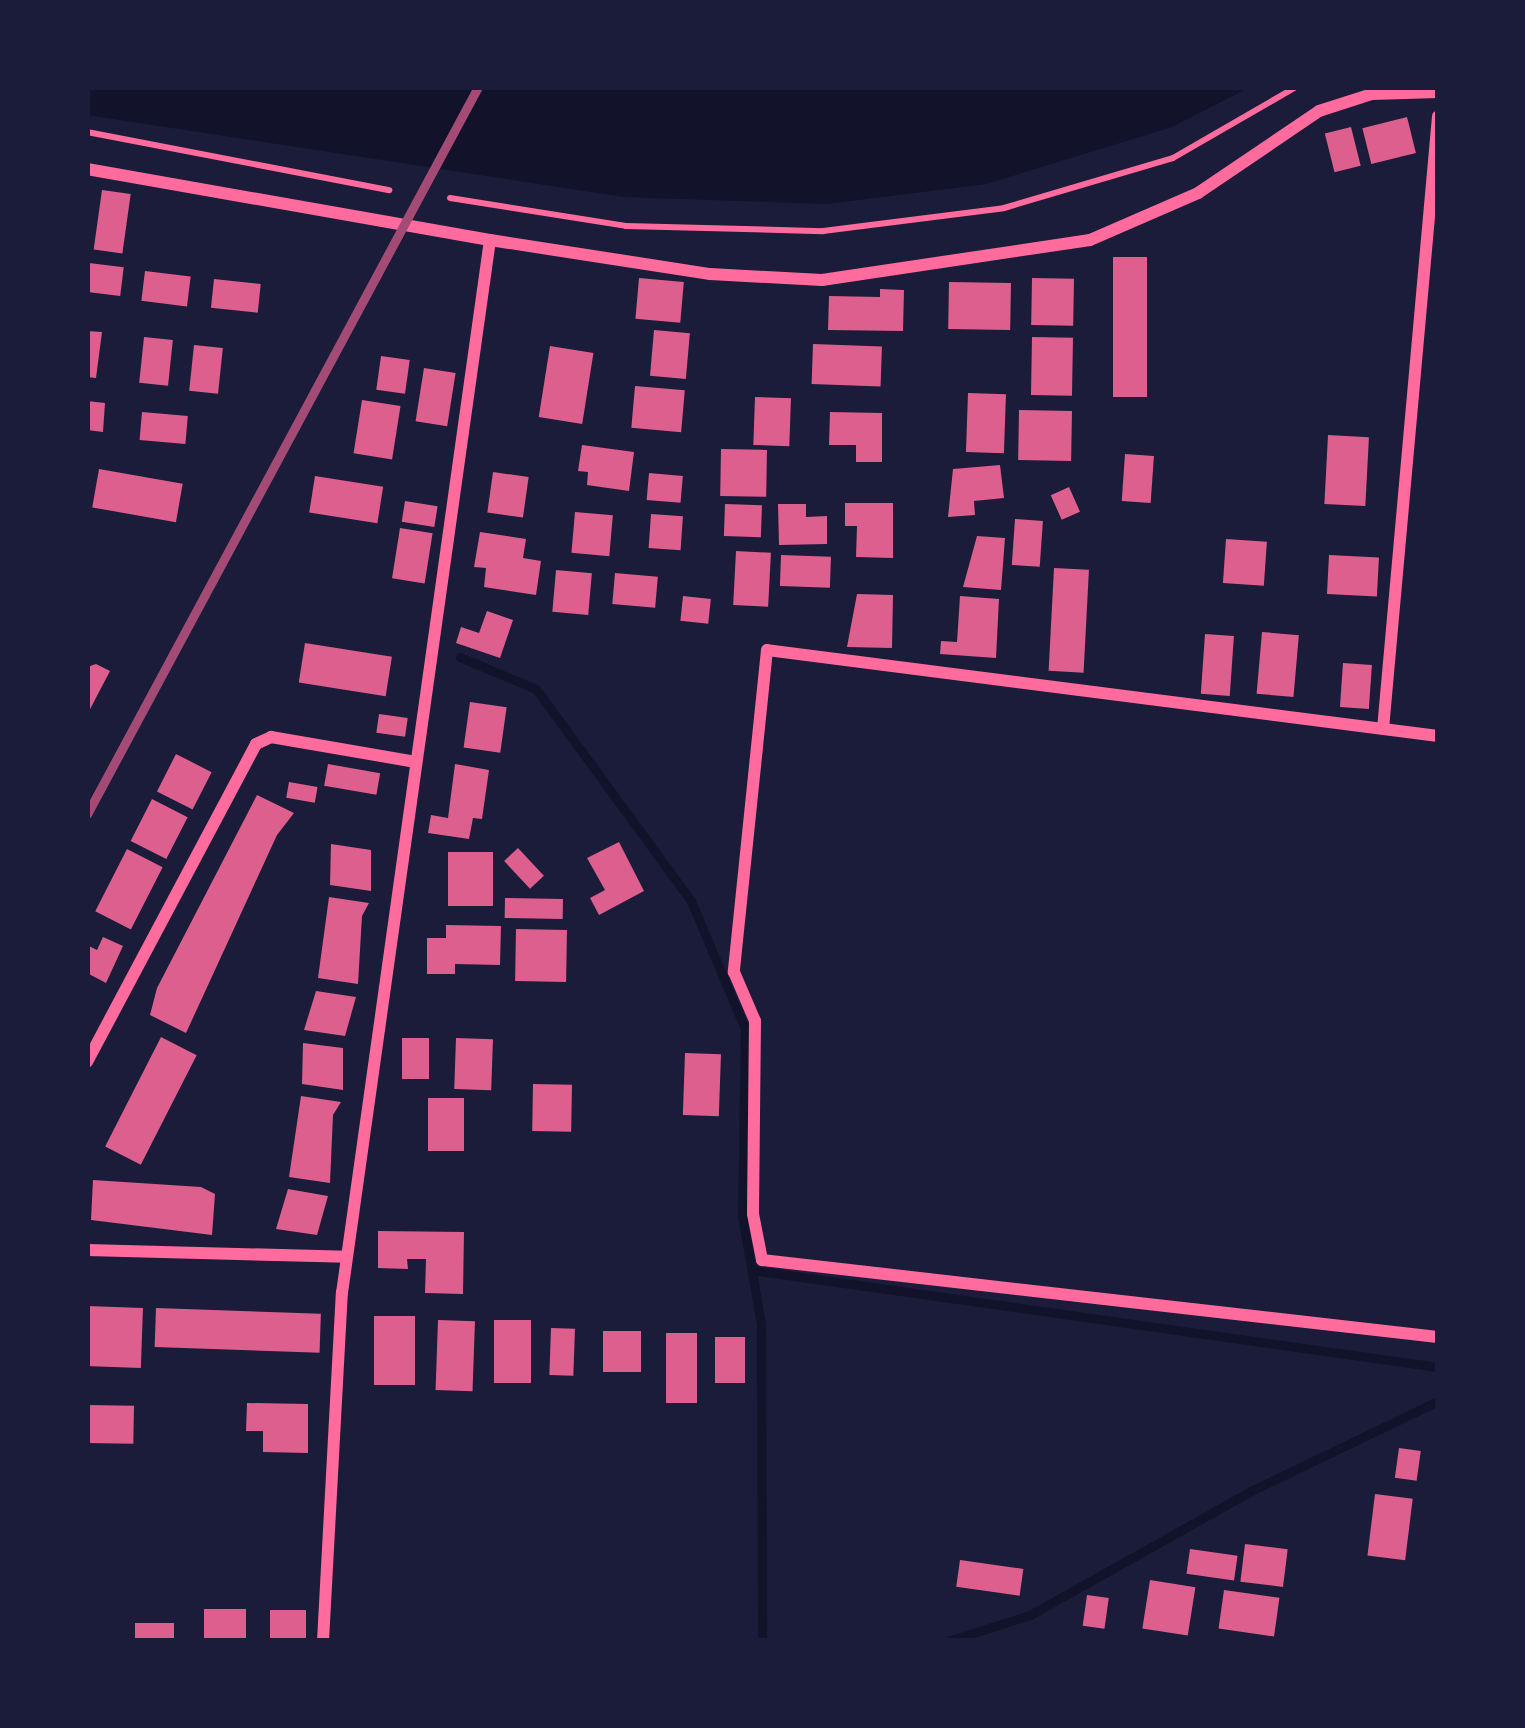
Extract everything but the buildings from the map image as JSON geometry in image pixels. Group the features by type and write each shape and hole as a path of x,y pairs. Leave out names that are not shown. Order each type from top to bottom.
{"street":[{"path":"87,170 710,274 822,280 1090,241 1198,193 1319,111 1377,90 1438,92"},
{"path":"1384,729 1438,116"},
{"path":"323,1641 346,1257 490,240"},
{"path":"1438,736 767,650 734,972 754,1021 753,1214 761,1260 1438,1337"},
{"path":"87,1062 256,744 271,737 416,762"},
{"path":"87,1250 346,1257"}],"path":[{"path":"450,198 626,226 801,230 981,211 1172,158 1296,87"},
{"path":"87,132 389,190"}],"shaded area":[{"path":"87,87 1250,87 1172,127 986,184 826,204 624,197 87,115"}],"waterway":[{"path":"460,657 536,689 691,901 745,1029 742,1216 761,1324 762,1641"},
{"path":"752,1270 1438,1367"},
{"path":"948,1641 1030,1615 1253,1490 1438,1401"}],"railway":[{"path":"87,814 478,87"}]}
